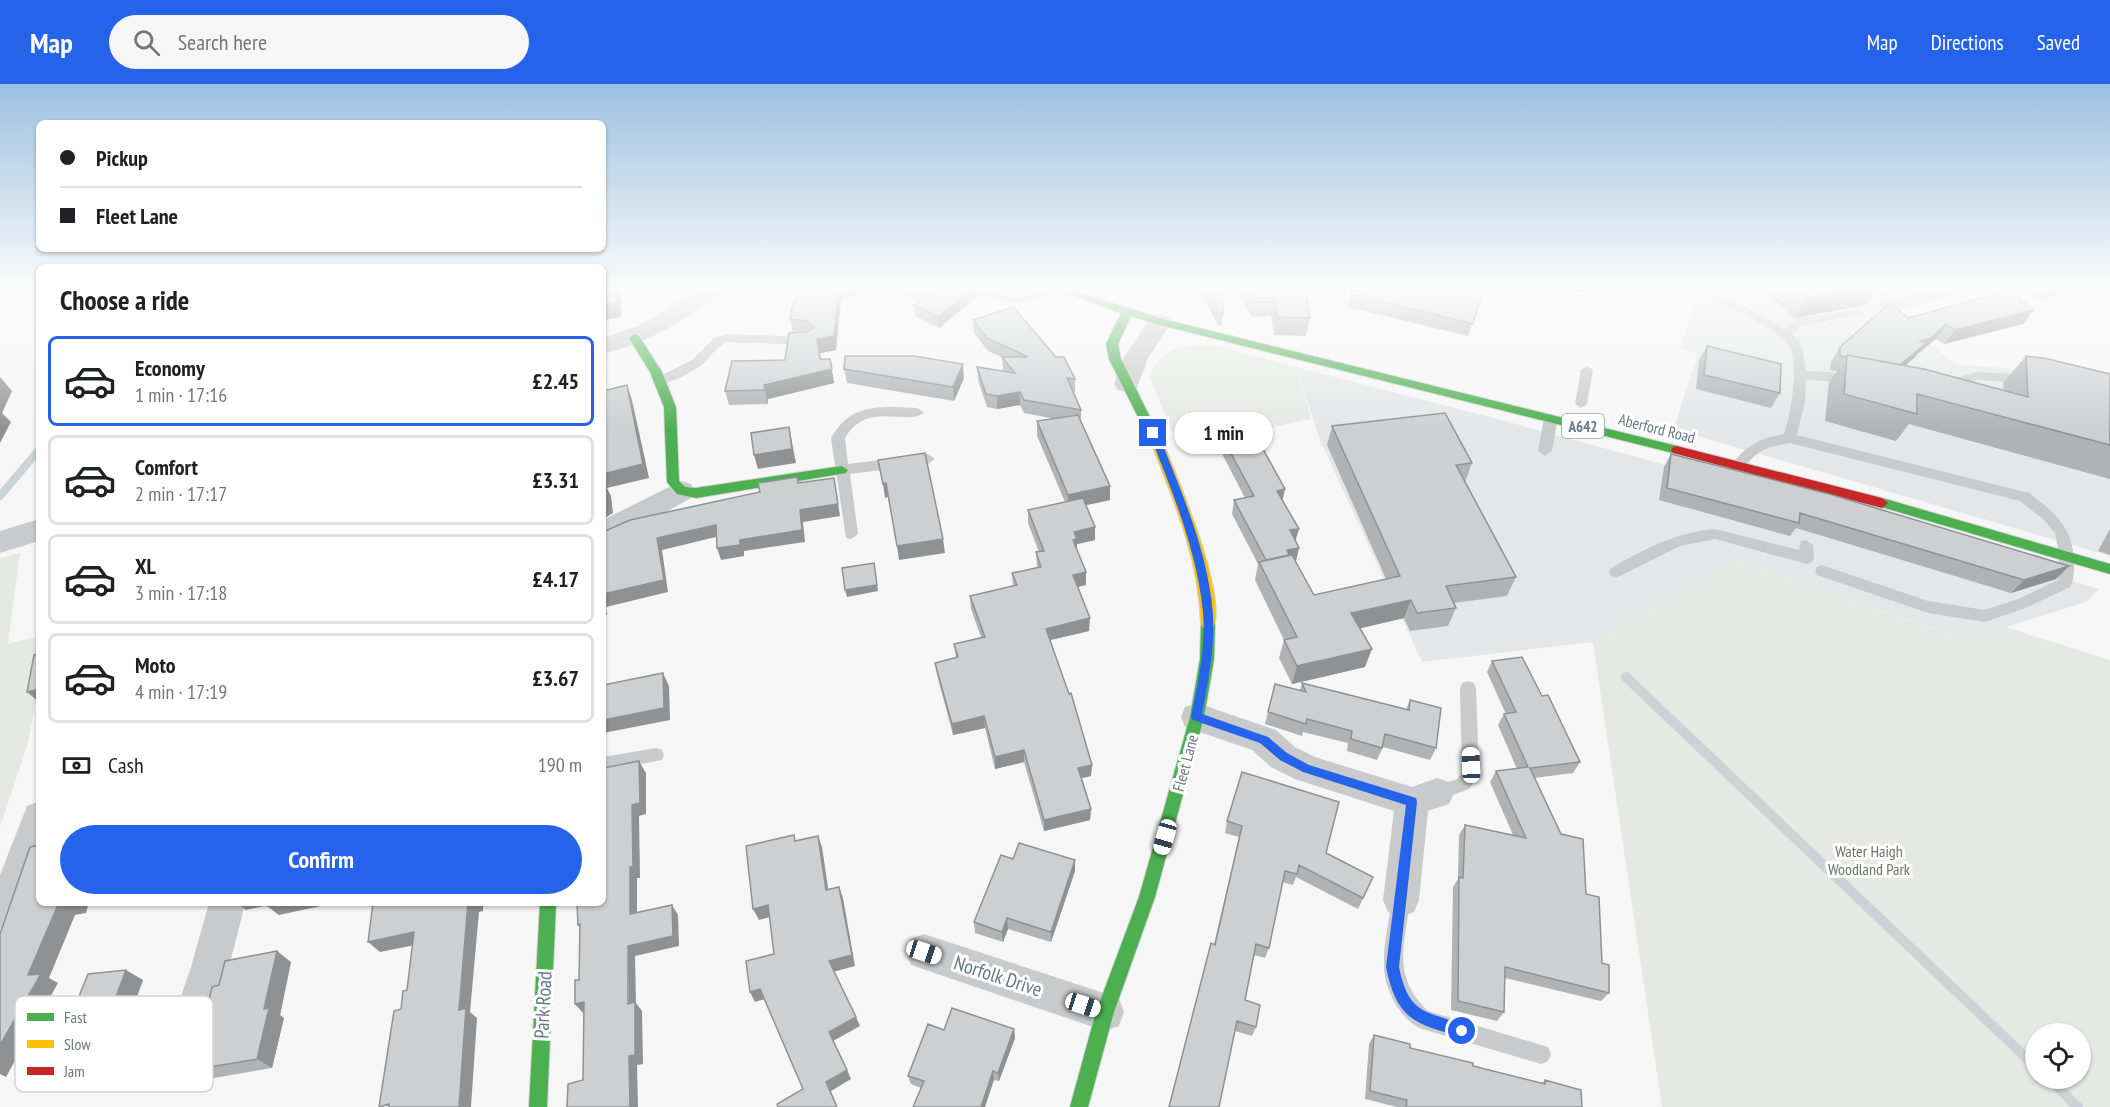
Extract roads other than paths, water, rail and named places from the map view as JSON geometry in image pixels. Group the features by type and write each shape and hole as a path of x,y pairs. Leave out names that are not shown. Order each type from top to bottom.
{"street":[{"path":"606,345 640,336"},
{"name":"Fleet Lane","path":"1079,1107 1106,1012 1147,897 1197,717 1207,658 1208,613 1199,561 1186,516 1161,451 1115,359 1112,344 1116,336"},
{"path":"1127,384 1136,358 1151,336"},
{"name":"Aberford Road","path":"1216,336 1833,489 2110,569"},
{"path":"635,338 670,408 673,482 681,490 696,493 842,470"},
{"path":"606,531 681,490"},
{"path":"1,542 36,531"},
{"path":"1197,717 1264,740 1283,757 1306,769 1424,798 1401,900"},
{"path":"6,906 36,831"},
{"path":"200,996 226,906"},
{"name":"Park Road","path":"538,1107 548,906"},
{"name":"Norfolk Drive","path":"924,952 1106,1012"}],"lane":[{"path":"1785,336 1797,347 1800,375 1799,409 1790,438"},
{"path":"659,382 696,363 718,341 728,338 809,341"},
{"path":"1581,404 1587,370"},
{"path":"1800,375 1830,376 1861,382"},
{"path":"1932,389 1977,376 2036,380"},
{"path":"851,534 838,438 848,423 857,417 873,412 917,412"},
{"path":"1545,452 1551,418"},
{"path":"1738,466 1752,448 1759,444 1790,438 2024,496 2043,511 2062,531 2067,556 2065,583 2023,603 1985,616 1928,607 1822,571"},
{"path":"842,470 928,459"},
{"path":"1616,572 1678,539 1703,535 1714,534 1807,558 1806,545"},
{"path":"1424,798 1463,784 1471,775 1468,688"},
{"path":"606,763 656,754"},
{"path":"1401,900 1393,967 1397,987 1407,1004 1422,1019 1541,1054"}],"waterway":[{"path":"0,496 36,454"},
{"path":"1626,677 2025,1057"},
{"path":"2059,1089 2078,1107"}],"park label":[{"name":"Water Haigh Woodland Park","path":"1869,860"}]}
